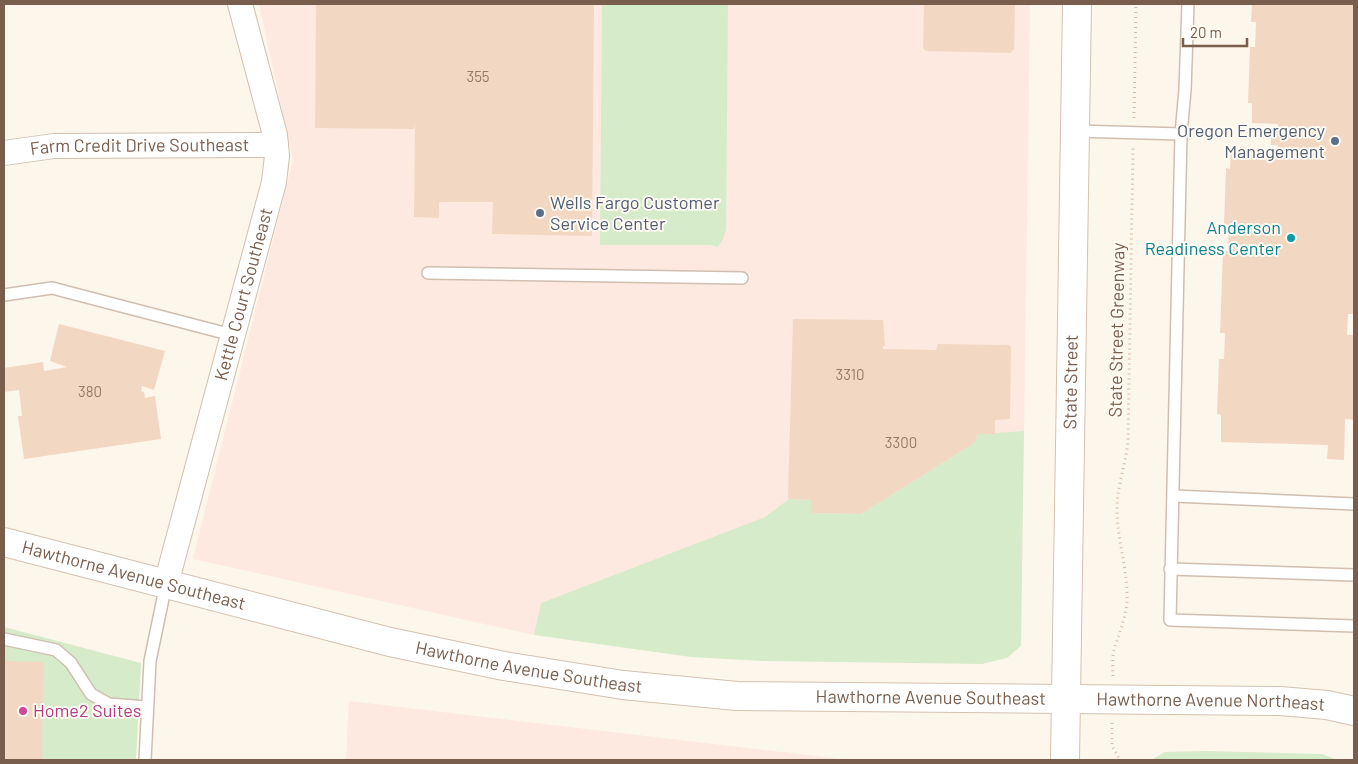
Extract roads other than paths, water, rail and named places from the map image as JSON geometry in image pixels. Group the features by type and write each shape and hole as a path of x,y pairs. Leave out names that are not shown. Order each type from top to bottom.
{"main road":[{"name":"State Street","path":"1064,760 1077,4"},
{"name":"Hawthorne Avenue Southeast","path":"4,542 390,642 504,666 623,685 737,696 1066,700"},
{"name":"Hawthorne Avenue Northeast","path":"1066,700 1280,701 1327,705 1354,711"}],"street":[{"name":"Kettle Court Southeast","path":"166,584 274,182 276,145 270,114 240,4"},
{"name":"Farm Credit Drive Southeast","path":"4,153 54,146 276,145"}],"lane":[{"path":"1188,4 1185,90 1181,134 1170,620 1354,626"},
{"path":"1075,131 1181,134"},
{"path":"428,273 742,278"},
{"path":"4,295 52,288 232,335"},
{"path":"1174,496 1354,504"},
{"path":"1170,568 1354,575"},
{"path":"145,760 146,707 150,661 166,584"},
{"path":"4,639 56,650 71,663 91,694 109,704 146,707"}],"place":[{"name":"Oregon Emergency Management","path":"1335,141"},
{"name":"Wells Fargo Customer Service Center","path":"540,213"},
{"name":"Anderson Readiness Center","path":"1291,238"},
{"name":"Home2 Suites","path":"23,711"}]}
